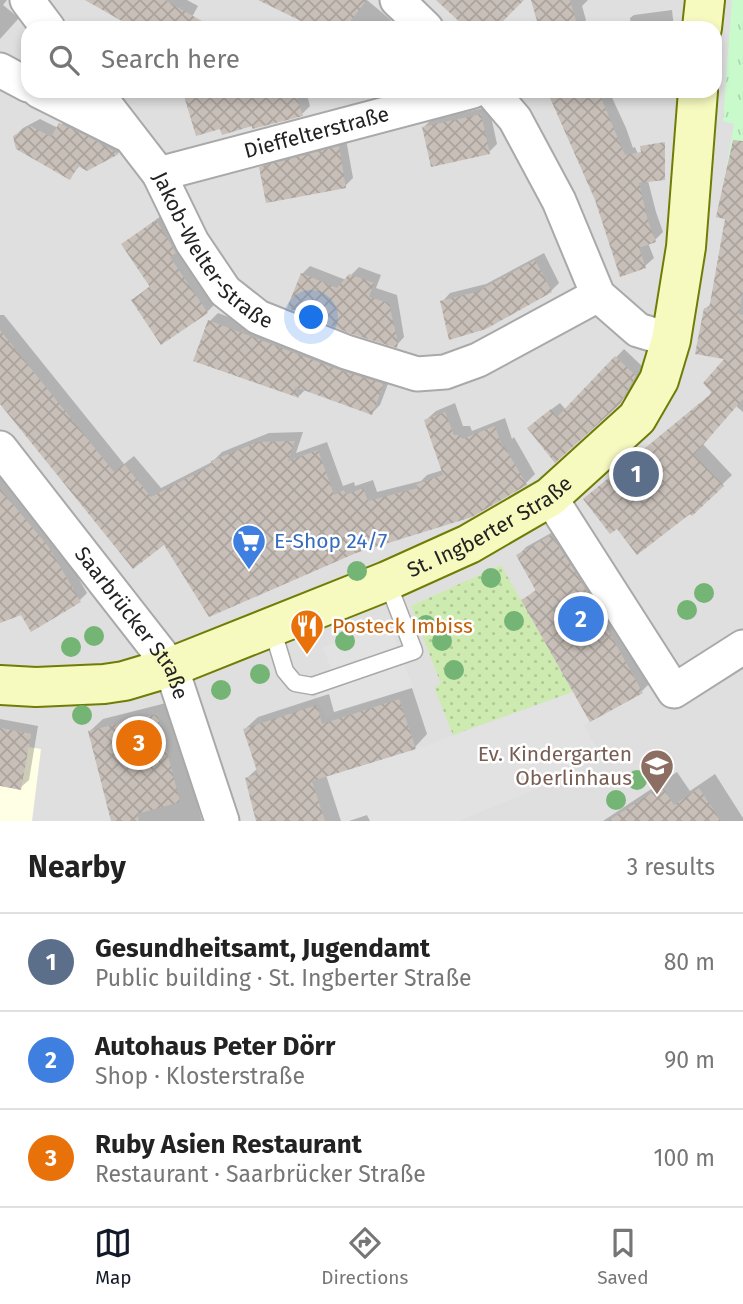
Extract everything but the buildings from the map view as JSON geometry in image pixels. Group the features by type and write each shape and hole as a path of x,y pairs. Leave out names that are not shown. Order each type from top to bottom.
{"main road":[{"path":"703,21 705,0"},
{"name":"St. Ingberter Straße","path":"0,685 36,687 104,684 171,667 387,581 469,544 550,496 637,418 659,380 671,340 686,247 697,98"}],"street":[{"path":"27,0 43,21"},
{"path":"397,0 419,21"},
{"path":"0,70 21,81"},
{"path":"54,98 128,135"},
{"name":"Jakob-Welter-Straße","path":"100,98 159,174 192,242 225,291 258,317 346,352 418,374 445,372 478,360 598,295"},
{"name":"Dieffelterstraße","path":"159,174 447,98"},
{"path":"497,98 514,119 559,201 598,295 638,330 671,340"},
{"name":"Saarbrücker Straße","path":"0,448 171,667 222,821"},
{"path":"550,496 674,691 743,647"}],"lane":[{"path":"272,628 285,671 295,683 312,686 414,651 387,581"}],"shaded area":[{"path":"0,0 743,0 743,821 0,821"},
{"path":"387,619 413,687 326,717 312,686 335,677 323,648 337,641 342,653 354,648 349,634"},
{"path":"573,692 589,722 584,726 596,747 568,760 573,774 458,821 325,821 312,781 416,749"},
{"path":"0,728 31,734 29,747 41,749 32,821 0,821"}],"green space":[{"path":"732,0 743,0 743,166 727,164 734,124 723,121"},
{"path":"501,565 573,692 453,735 434,687 441,684 411,606"}],"place":[{"name":"Gesundheitsamt, Jugendamt","path":"636,474"},
{"name":"E-Shop 24/7","path":"249,571"},
{"name":"Autohaus Peter Dörr","path":"581,619"},
{"name":"Posteck Imbiss","path":"307,656"},
{"name":"Ruby Asien Restaurant","path":"139,743"},
{"name":"Ev. Kindergarten Oberlinhaus","path":"657,796"}]}
